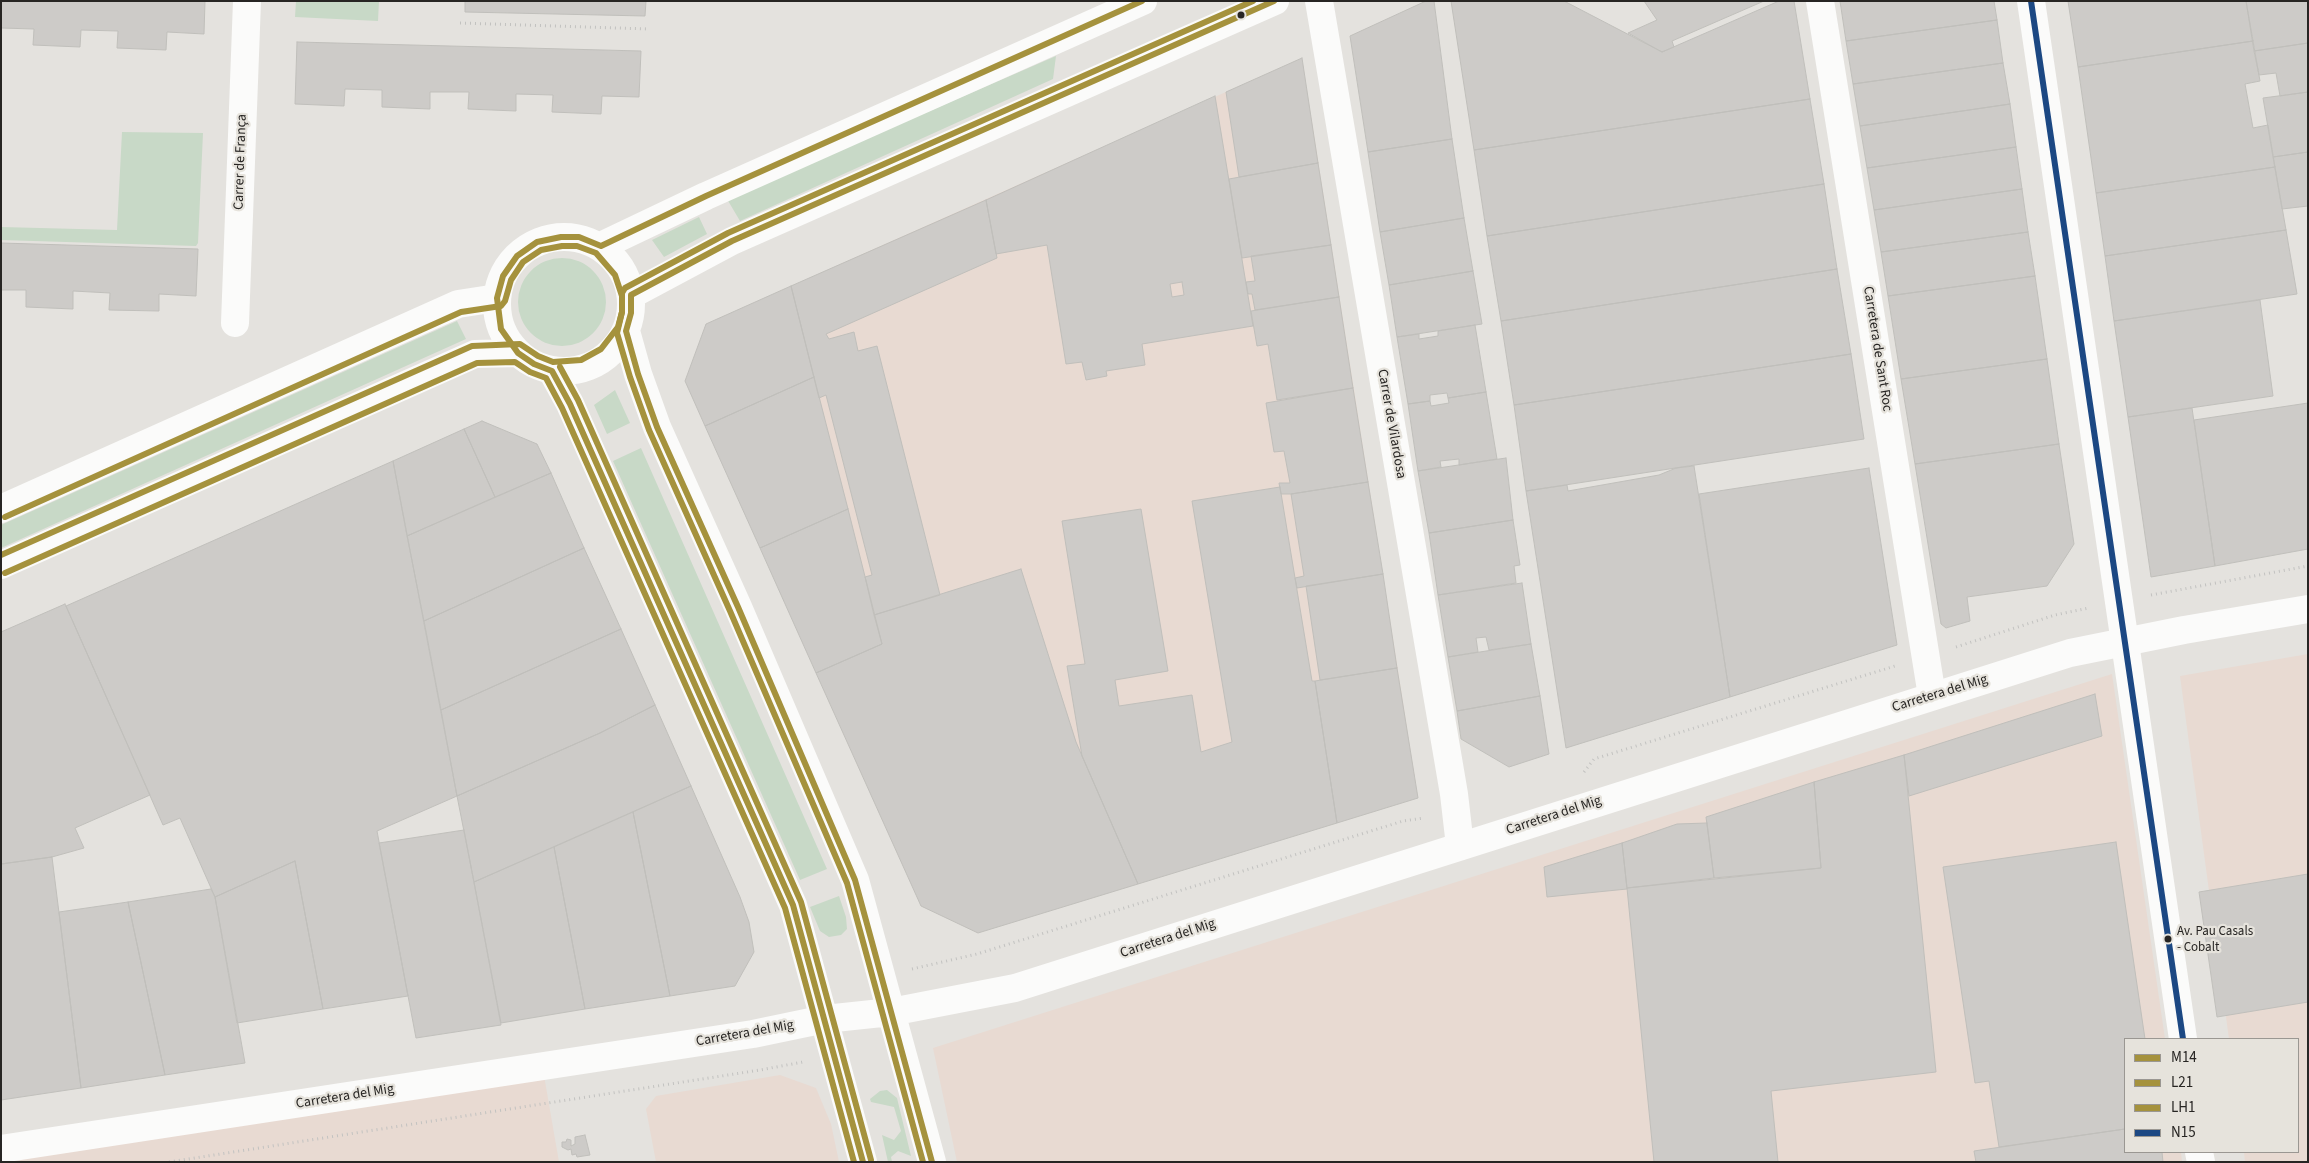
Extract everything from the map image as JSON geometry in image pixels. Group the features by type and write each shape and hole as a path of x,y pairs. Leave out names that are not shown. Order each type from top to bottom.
{"street":[{"name":"Carrer de França","path":"235,323 247,1"},
{"path":"601,246 715,192 1143,1"},
{"path":"631,295 732,241 1275,1"},
{"name":"Carrer de Vilardosa","path":"1318,1 1456,810 1460,846"},
{"name":"Carretera de Sant Roc","path":"1820,1 1932,696"},
{"path":"2032,1 2124,644 2183,1038"},
{"path":"561,237 579,237 601,246 623,271 631,295 631,313 626,331 606,356 583,369 552,371 534,364 518,353 501,329 497,298 503,276 517,256 537,242 561,237"},
{"path":"1,509 458,304 497,298"},
{"path":"626,331 638,374 658,428 738,607 855,880 932,1162"},
{"path":"1,565 475,354 518,353"},
{"path":"552,371 570,404 793,905 863,1162"},
{"name":"Carretera del Mig","path":"1,1149 734,1037 825,1019 891,1012 990,991 1015,988 2070,653 2124,644 2184,630 2308,609"}],"path":[{"path":"460,23 649,29"},
{"path":"1579,778 1594,759 1927,656 2055,614 2308,566"},
{"path":"881,976 977,954 1403,821 1456,810"}],"shaded area":[{"path":"1302,58 1418,798 978,933 921,906 685,381 706,324"},
{"path":"2308,654 2308,1162 2245,1162 2244,1153 2299,1153 2299,1038 2229,1038 2180,676"},
{"path":"2112,674 2165,1038 2124,1038 2124,1153 2181,1153 2182,1162 957,1162 933,1048"},
{"path":"542,1064 559,1162 1,1162"},
{"path":"780,1075 816,1088 831,1124 839,1162 656,1162 646,1109 656,1096"}],"green space":[{"path":"296,1 379,1 378,21 295,17"},
{"path":"1056,56 1053,79 740,221 727,199"},
{"path":"122,132 203,133 198,243 196,246 1,240 1,227 117,230"},
{"path":"699,217 707,234 664,257 652,240"},
{"path":"553,258 571,258 587,265 599,277 606,293 606,311 599,327 587,339 571,346 553,346 537,339 525,327 518,311 518,293 525,277 537,265"},
{"path":"457,321 466,339 1,548 1,525"},
{"path":"615,390 630,423 607,434 594,405"},
{"path":"641,448 827,869 800,880 613,461"},
{"path":"839,896 846,917 847,929 841,935 829,937 820,931 810,907"},
{"path":"887,1090 897,1098 911,1156 898,1151 891,1157 892,1162 888,1162 882,1135 894,1140 901,1131 894,1107 871,1102 870,1099 880,1091"}],"building":[{"path":"1,1 205,1 204,34 167,32 166,50 117,48 118,31 81,30 80,47 33,45 34,29 1,28"},
{"path":"465,1 646,1 645,16 465,12"},
{"path":"1426,1 1434,1 1452,139 1368,152 1350,36"},
{"path":"1451,1 1564,1 1662,52 1779,1 1794,1 1810,99 1474,150"},
{"path":"1644,1 1764,1 1672,41 1674,47 1662,52 1628,33 1657,20"},
{"path":"1840,1 1994,1 1997,20 1846,41"},
{"path":"2068,1 2246,1 2253,41 2078,67"},
{"path":"2246,1 2308,1 2308,43 2254,51"},
{"path":"1997,20 2003,63 1853,84 1846,41"},
{"path":"2253,41 2260,81 2245,84 2253,128 2268,125 2275,167 2096,193 2078,67"},
{"path":"297,42 641,51 639,97 602,96 601,114 552,112 553,95 516,94 516,111 468,109 469,92 430,92 430,109 382,107 382,90 345,89 344,106 295,104"},
{"path":"2308,43 2308,92 2280,96 2276,73 2259,75 2254,51"},
{"path":"1302,58 1318,163 1239,177 1226,92"},
{"path":"2003,63 2010,104 1860,126 1853,84"},
{"path":"2308,92 2308,152 2273,157 2263,98"},
{"path":"1215,96 1253,326 1142,344 1145,365 1106,371 1107,376 1086,380 1082,362 1066,364 1047,245 996,254 986,200","holes":["1182,282 1184,295 1172,297 1170,284"]},
{"path":"1810,99 1824,184 1487,236 1474,150"},
{"path":"2010,104 2016,147 1867,168 1860,126"},
{"path":"1452,139 1464,218 1380,232 1368,152"},
{"path":"2016,147 2022,189 1874,210 1867,168"},
{"path":"2308,152 2308,206 2282,209 2273,157"},
{"path":"1318,163 1331,245 1242,258 1229,179"},
{"path":"2275,167 2286,230 2105,256 2096,193"},
{"path":"1824,184 1837,269 1501,321 1487,236"},
{"path":"2022,189 2028,232 1881,252 1874,210"},
{"path":"986,200 997,258 826,334 829,339 854,332 858,351 877,346 940,595 874,615 865,577 872,575 826,395 819,398 791,286"},
{"path":"1464,218 1473,271 1389,285 1380,232"},
{"path":"2286,230 2297,294 2114,321 2105,256"},
{"path":"2028,232 2035,276 1888,296 1881,252"},
{"path":"1,243 198,249 196,296 159,294 159,311 109,310 110,293 73,291 73,309 26,307 26,290 1,290"},
{"path":"1331,245 1339,297 1255,310 1252,294 1248,294 1246,282 1255,281 1251,256"},
{"path":"1837,269 1851,354 1514,405 1501,321"},
{"path":"1473,271 1482,324 1397,337 1389,285"},
{"path":"2035,276 2047,359 1901,379 1888,296"},
{"path":"791,286 814,377 705,426 685,381 706,324"},
{"path":"1339,297 1353,388 1277,400 1268,344 1257,346 1251,311"},
{"path":"2260,300 2273,396 2128,417 2114,321"},
{"path":"1475,325 1486,392 1448,398 1447,393 1430,395 1430,401 1408,404 1397,337 1419,334 1419,339 1438,336 1438,331"},
{"path":"1851,354 1864,439 1526,491 1514,405"},
{"path":"2047,359 2059,444 1915,464 1901,379"},
{"path":"814,377 848,509 760,548 705,426"},
{"path":"1353,388 1368,482 1281,494 1279,483 1290,483 1284,451 1274,452 1266,403"},
{"path":"1486,392 1497,459 1459,465 1459,459 1440,461 1441,467 1418,471 1408,404 1430,401 1431,406 1449,403 1448,398"},
{"path":"2308,403 2308,549 2215,566 2194,420"},
{"path":"2192,408 2215,566 2151,577 2128,417"},
{"path":"482,421 537,444 551,473 495,497 464,429"},
{"path":"464,429 495,497 407,536 393,461"},
{"path":"2059,444 2074,544 2047,586 1967,597 1970,621 1946,628 1941,624 1915,464"},
{"path":"1506,458 1513,520 1429,533 1418,471"},
{"path":"393,461 457,796 377,831 408,996 323,1009 295,861 215,897 180,818 163,825 66,606"},
{"path":"1694,466 1730,697 1566,748 1526,491 1567,485 1568,491 1659,475 1676,468"},
{"path":"1869,468 1897,645 1730,697 1699,494"},
{"path":"551,473 584,548 424,621 407,536"},
{"path":"1368,482 1383,574 1297,588 1295,578 1304,576 1291,494"},
{"path":"1280,487 1312,681 1315,681 1337,823 1138,884 1082,756 1067,666 1085,664 1062,521 1141,509 1168,671 1115,680 1119,706 1192,695 1201,752 1232,742 1192,501"},
{"path":"848,509 882,644 816,673 760,548"},
{"path":"1513,520 1520,565 1514,566 1516,583 1438,595 1429,533"},
{"path":"584,548 621,629 441,710 424,621"},
{"path":"1021,569 1076,742 1138,884 978,933 921,906 816,673 882,644 874,615"},
{"path":"1383,574 1397,668 1320,680 1306,586"},
{"path":"1522,583 1531,644 1489,650 1486,637 1476,638 1478,652 1448,657 1438,595"},
{"path":"65,604 150,795 75,828 84,848 52,857 1,864 1,632"},
{"path":"621,629 655,705 600,733 457,796 441,710"},
{"path":"1531,644 1540,696 1457,711 1448,657"},
{"path":"1397,668 1418,798 1337,823 1315,681"},
{"path":"2095,694 2102,736 1909,796 1904,755"},
{"path":"1540,696 1549,754 1509,767 1461,739 1457,711"},
{"path":"655,705 691,786 474,882 457,796 600,733"},
{"path":"1904,755 1936,1072 1771,1091 1778,1162 1654,1162 1627,888 1821,868 1814,782"},
{"path":"1814,782 1821,868 1714,878 1706,817"},
{"path":"691,786 740,897 749,922 754,952 735,986 670,996 633,812"},
{"path":"633,812 670,996 585,1009 554,847"},
{"path":"1707,823 1714,878 1627,888 1622,843 1677,824"},
{"path":"464,830 501,1025 416,1038 379,843"},
{"path":"2116,842 2145,1038 2124,1038 2124,1129 1999,1147 1989,1081 1975,1083 1943,867"},
{"path":"1622,843 1627,889 1547,897 1544,867"},
{"path":"554,847 585,1009 501,1023 474,882"},
{"path":"52,857 81,1088 1,1100 1,864"},
{"path":"295,861 323,1009 237,1023 215,897"},
{"path":"2308,874 2308,1002 2217,1017 2199,892"},
{"path":"211,889 215,897 245,1063 165,1075 128,902"},
{"path":"128,902 165,1075 81,1088 59,912"},
{"path":"2124,1129 2124,1153 2162,1153 2163,1162 1976,1162 1974,1151"},
{"path":"585,1135 590,1155 577,1157 576,1154 572,1155 571,1149 568,1150 562,1147 562,1142 566,1142 567,1139 571,1140 571,1146 575,1144 575,1137"}],"transit line":[{"name":"M14","path":"863,1162 793,905 570,404 552,371 534,364 518,353 501,329 497,298 503,276 517,256 537,242 561,237 579,237 601,246 706,196 1142,1"},
{"name":"LH1","path":"1,555 472,346 520,344 538,356 553,362 581,360 601,349 618,327 622,312 622,293 625,288 728,233 1253,1"},
{"name":"M14","path":"932,1162 855,880 738,607 657,427 638,374 626,331 631,313 631,295 732,241 1274,1"},
{"name":"N15","path":"2031,1 2183,1038"},
{"name":"L21","path":"5,517 461,312 501,306 505,301 511,280 523,262 541,250 562,246 577,246 596,253 615,275 622,296 622,312 617,333 649,430 730,611 847,883 923,1162"},
{"name":"L21","path":"5,573 477,363 515,362 530,372 546,378 562,408 785,908 854,1162"},
{"name":"LH1","path":"560,367 578,400 801,902 871,1160"}],"place":[{"name":"Av. Pau Casals - Cobalt","path":"2168,939"}]}
